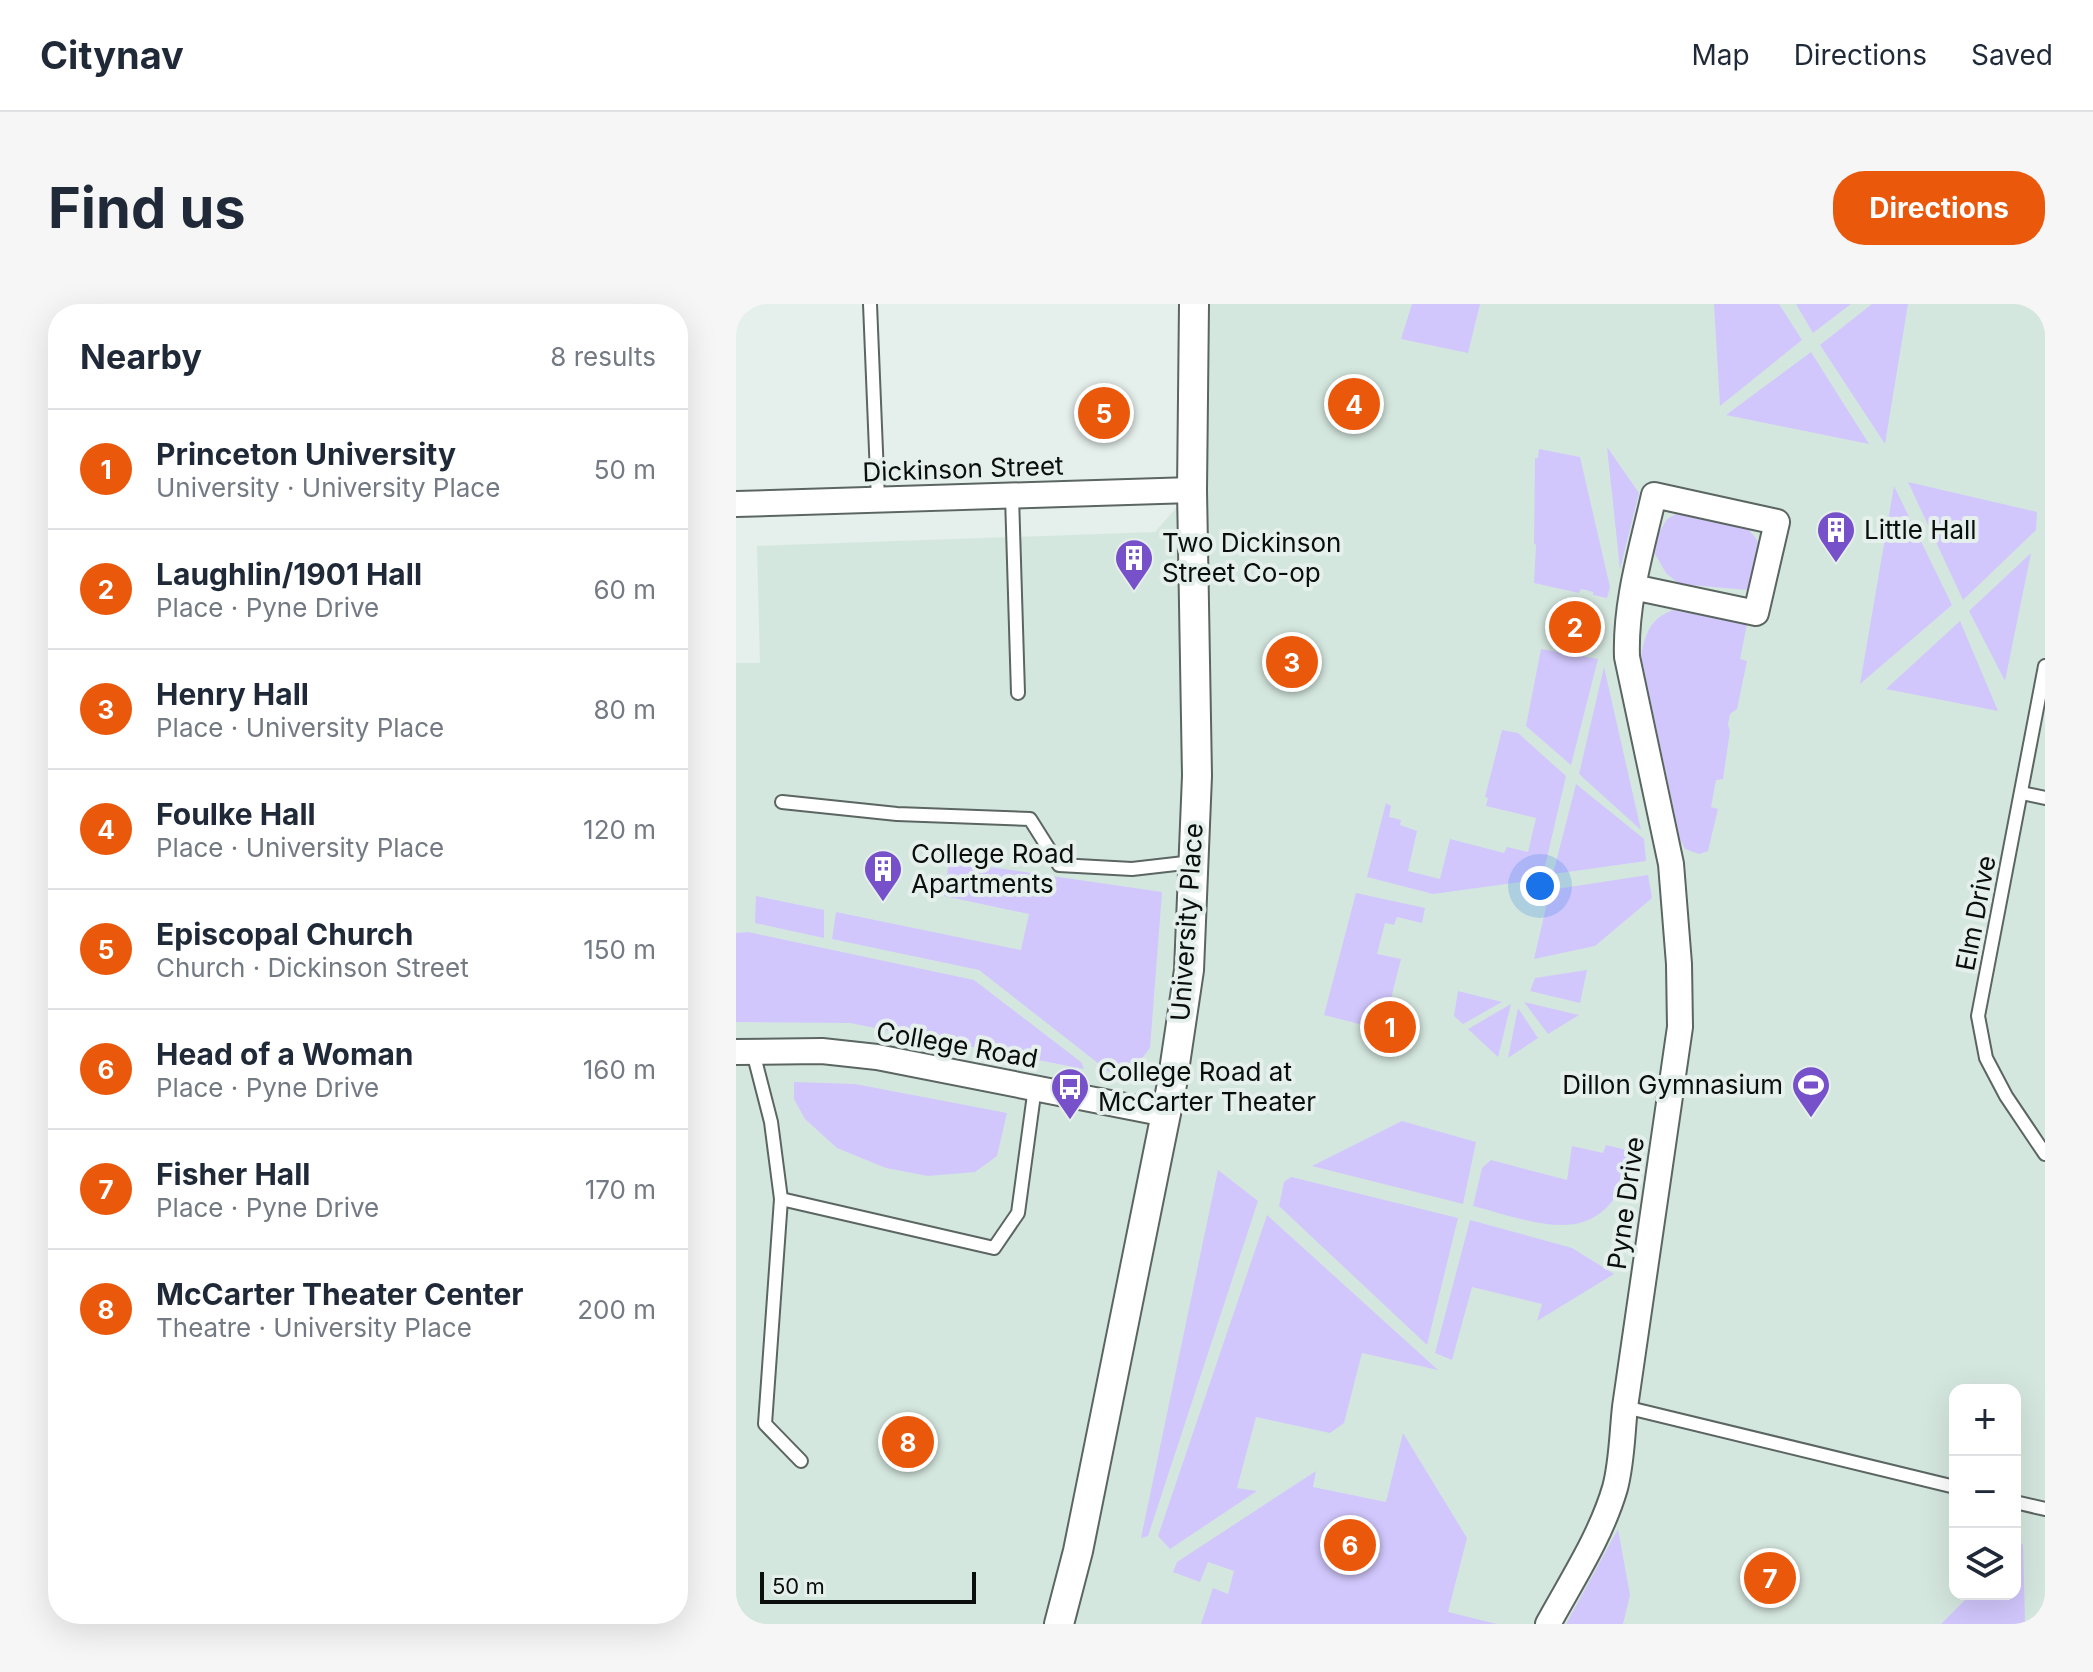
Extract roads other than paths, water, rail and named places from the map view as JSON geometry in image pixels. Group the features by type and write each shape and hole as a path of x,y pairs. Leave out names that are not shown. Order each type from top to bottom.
{"street":[{"name":"University Place","path":"1059,1624 1078,1551 1166,1114 1189,970 1197,776 1192,490 1194,304"},
{"name":"Dickinson Street","path":"736,504 1192,490"},
{"name":"Pyne Drive","path":"1548,1624 1590,1546 1620,1469 1625,1407 1680,1027 1679,964 1671,864 1627,657 1626,630 1633,587 1654,495 1777,522 1756,613 1633,587"},
{"name":"College Road","path":"744,1052 822,1051 877,1057 1166,1114"}],"lane":[{"path":"870,304 878,500"},
{"path":"1012,496 1018,693"},
{"name":"Elm Drive","path":"2045,666 1978,1016 1986,1058 2006,1096 2045,1154"},
{"path":"2022,793 2045,798"},
{"path":"782,802 897,814 1030,819 1059,865 1132,869 1193,862"},
{"path":"744,1052 771,1122 781,1199 765,1424 801,1461"},
{"path":"781,1199 994,1248 1018,1213 1035,1087"},
{"path":"1625,1407 1949,1486"},
{"path":"2021,1503 2045,1509"}],"place":[{"name":"Foulke Hall","path":"1354,404"},
{"name":"Episcopal Church","path":"1104,413"},
{"name":"Little Hall","path":"1836,564"},
{"name":"Two Dickinson Street Co-op","path":"1134,592"},
{"name":"Laughlin/1901 Hall","path":"1575,627"},
{"name":"Henry Hall","path":"1292,662"},
{"name":"College Road Apartments","path":"883,903"},
{"name":"Princeton University","path":"1390,1027"},
{"name":"Dillon Gymnasium","path":"1811,1119"},
{"name":"College Road at McCarter Theater","path":"1070,1121"},
{"name":"McCarter Theater Center","path":"908,1442"},
{"name":"Head of a Woman","path":"1350,1545"},
{"name":"Fisher Hall","path":"1770,1578"}]}
